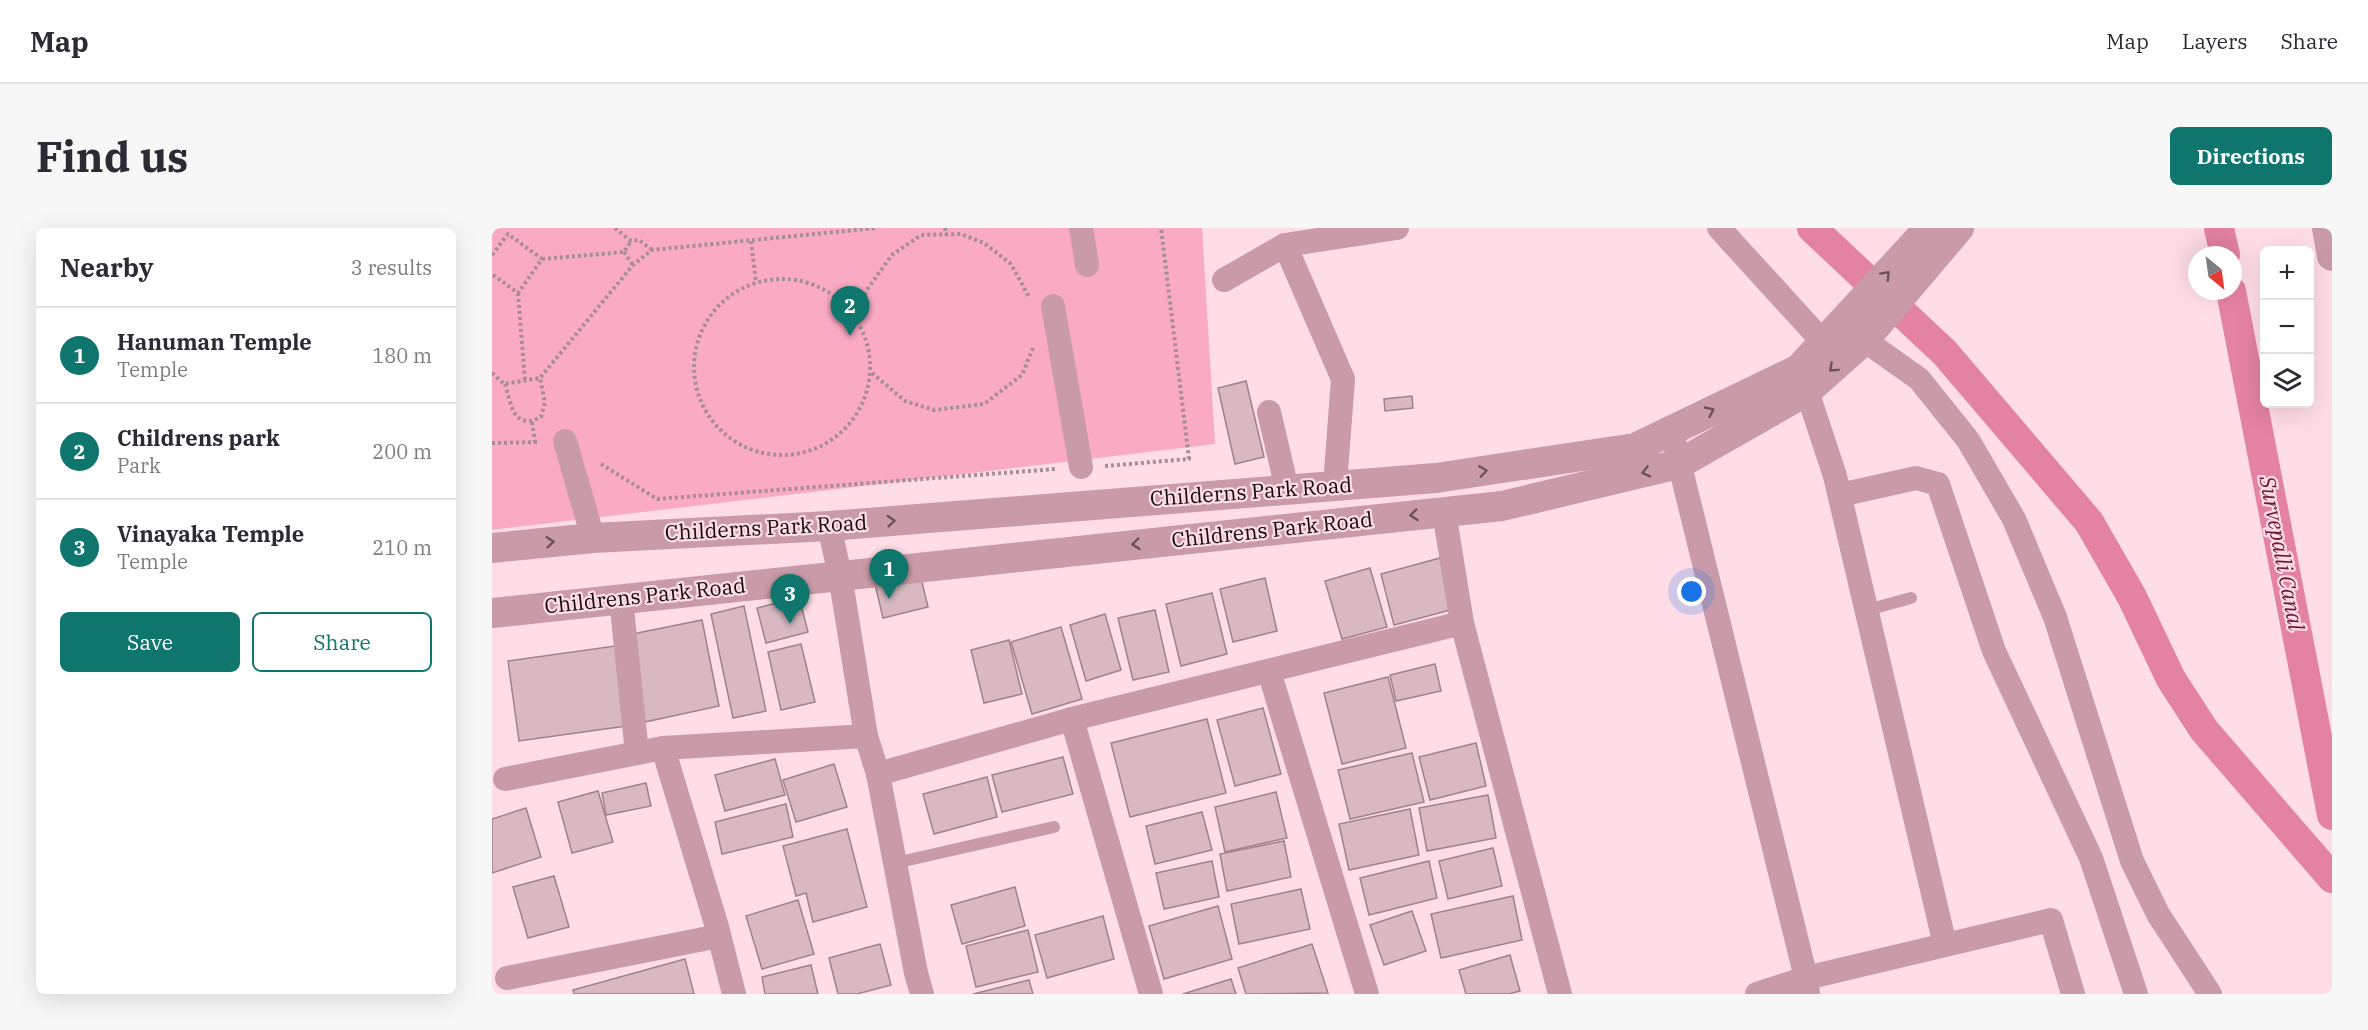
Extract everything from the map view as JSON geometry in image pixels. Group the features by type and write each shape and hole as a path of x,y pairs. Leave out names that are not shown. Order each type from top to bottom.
{"street":[{"path":"1081,228 1087,265"},
{"path":"1224,280 1285,245 1397,228"},
{"path":"1719,228 1919,379 1968,440 2014,519 2055,617 2132,861 2158,914 2210,994"},
{"path":"1930,239 1959,228"},
{"path":"2327,228 2332,256"},
{"name":"Childerns Park Road","path":"492,548 593,538 828,526 1436,478 1635,448 1671,429 1803,380 1930,239"},
{"path":"1285,245 1343,379 1335,485"},
{"path":"1043,305 1081,467"},
{"name":"Childrens Park Road","path":"492,613 1502,506 1679,464 1803,380 1850,329"},
{"path":"1803,380 1840,495 1945,945"},
{"path":"1269,412 1287,489"},
{"path":"1671,429 1807,986"},
{"path":"565,441 593,538"},
{"path":"1840,495 1916,478 1938,484 1994,651 2091,858 2136,994"},
{"path":"1444,512 1462,623 1560,994"},
{"path":"828,526 840,575 866,736 878,774 922,994"},
{"path":"621,599 637,753"},
{"path":"878,774 1072,719 1462,623"},
{"path":"1269,671 1367,994"},
{"path":"1072,719 1151,994"},
{"path":"505,779 663,748 866,736"},
{"path":"663,748 734,994"},
{"path":"1757,994 1807,986 1945,945 2050,920 2073,994"},
{"path":"507,978 719,936"}],"lane":[{"path":"1867,610 1911,597"},
{"path":"895,863 1054,827"}],"path":[{"path":"507,228 508,234 542,259 624,252"},
{"path":"615,228 631,241 639,240 652,250"},
{"path":"504,384 540,378 633,265 652,250 876,228"},
{"path":"945,228 946,235"},
{"path":"492,443 565,441 657,500 1190,459 1161,228"},
{"path":"492,255 508,234"},
{"path":"858,318 831,291 795,278 756,282 720,304 697,340 694,383 712,422 745,448 787,456 828,444 859,414 872,374 858,318 866,291 892,255 921,235 960,234 984,243 1011,264 1043,305"},
{"path":"624,252 631,241"},
{"path":"751,241 756,282"},
{"path":"624,252 633,265"},
{"path":"525,381 518,293 542,259"},
{"path":"492,274 518,293"},
{"path":"872,374 905,401 934,410 984,404 1022,375 1036,339"},
{"path":"492,373 504,384 513,413 522,420 532,422 541,417 545,403 540,378"},
{"path":"532,422 535,442"}],"shaded area":[{"path":"492,228 1202,228 1215,444 492,530"}],"building":[{"path":"1246,381 1264,457 1235,464 1218,388"},
{"path":"1412,396 1413,408 1385,411 1384,399"},
{"path":"1440,558 1454,609 1394,625 1381,574"},
{"path":"1370,568 1387,627 1342,639 1325,581"},
{"path":"920,574 928,607 883,618 875,584"},
{"path":"1265,578 1277,631 1233,642 1220,589"},
{"path":"1212,593 1227,654 1181,666 1166,604"},
{"path":"799,597 808,632 766,643 757,608"},
{"path":"744,606 766,711 733,718 711,614"},
{"path":"1155,610 1169,672 1133,680 1118,618"},
{"path":"1105,614 1121,670 1086,681 1070,625"},
{"path":"702,620 719,706 645,722 627,635"},
{"path":"1061,627 1082,699 1032,714 1011,642"},
{"path":"1009,640 1022,694 984,703 971,650"},
{"path":"801,644 815,702 781,710 768,652"},
{"path":"615,646 626,726 519,741 508,661"},
{"path":"1435,664 1441,691 1396,701 1390,675"},
{"path":"1388,677 1406,748 1342,764 1324,693"},
{"path":"1263,708 1281,774 1235,786 1217,720"},
{"path":"1207,719 1226,793 1130,817 1111,743"},
{"path":"1476,743 1486,786 1430,800 1419,757"},
{"path":"1412,753 1424,802 1350,819 1338,770"},
{"path":"1063,757 1073,794 1002,812 992,775"},
{"path":"775,759 785,795 725,811 715,775"},
{"path":"834,764 847,807 796,822 783,780"},
{"path":"987,777 997,817 934,834 923,794"},
{"path":"646,783 651,806 606,815 602,793"},
{"path":"598,791 613,842 572,853 558,802"},
{"path":"1276,792 1287,838 1225,852 1215,807"},
{"path":"1488,795 1496,838 1427,851 1419,808"},
{"path":"786,804 793,837 722,854 715,822"},
{"path":"526,808 541,857 492,873 492,819"},
{"path":"1410,809 1419,855 1349,870 1339,824"},
{"path":"1202,812 1212,850 1155,864 1146,826"},
{"path":"847,829 867,907 813,922 806,893 796,896 783,846"},
{"path":"1284,841 1291,877 1227,891 1220,854"},
{"path":"1493,848 1502,886 1448,899 1439,861"},
{"path":"1212,861 1219,897 1164,909 1156,873"},
{"path":"1429,861 1437,898 1369,915 1360,878"},
{"path":"554,876 569,927 528,938 513,887"},
{"path":"1015,887 1025,926 962,944 951,905"},
{"path":"1301,889 1310,929 1239,944 1231,904"},
{"path":"1513,896 1522,940 1441,958 1431,914"},
{"path":"798,900 814,954 762,969 746,916"},
{"path":"1218,906 1232,959 1164,979 1149,926"},
{"path":"1412,911 1426,951 1384,965 1370,925"},
{"path":"1103,916 1114,959 1047,978 1035,935"},
{"path":"1028,930 1038,972 976,987 966,946"},
{"path":"880,944 891,985 857,994 838,994 829,958"},
{"path":"1312,944 1328,993 1246,994 1238,968"},
{"path":"1510,955 1520,991 1509,994 1466,994 1459,970"},
{"path":"685,959 694,994 574,994 573,990"},
{"path":"811,965 818,994 765,994 762,977"},
{"path":"1231,979 1236,994 1183,994"},
{"path":"1029,980 1033,994 973,994"}],"waterway":[{"path":"1812,228 1945,353 2089,522 2132,597 2171,679 2204,730 2332,878"},
{"name":"Survepalli Canal","path":"2219,228 2223,246"},
{"name":"Survepalli Canal","path":"2233,300 2332,815"}],"place":[{"name":"Childrens park","path":"850,336"},
{"name":"Hanuman Temple","path":"889,599"},
{"name":"Vinayaka Temple","path":"790,624"}]}
